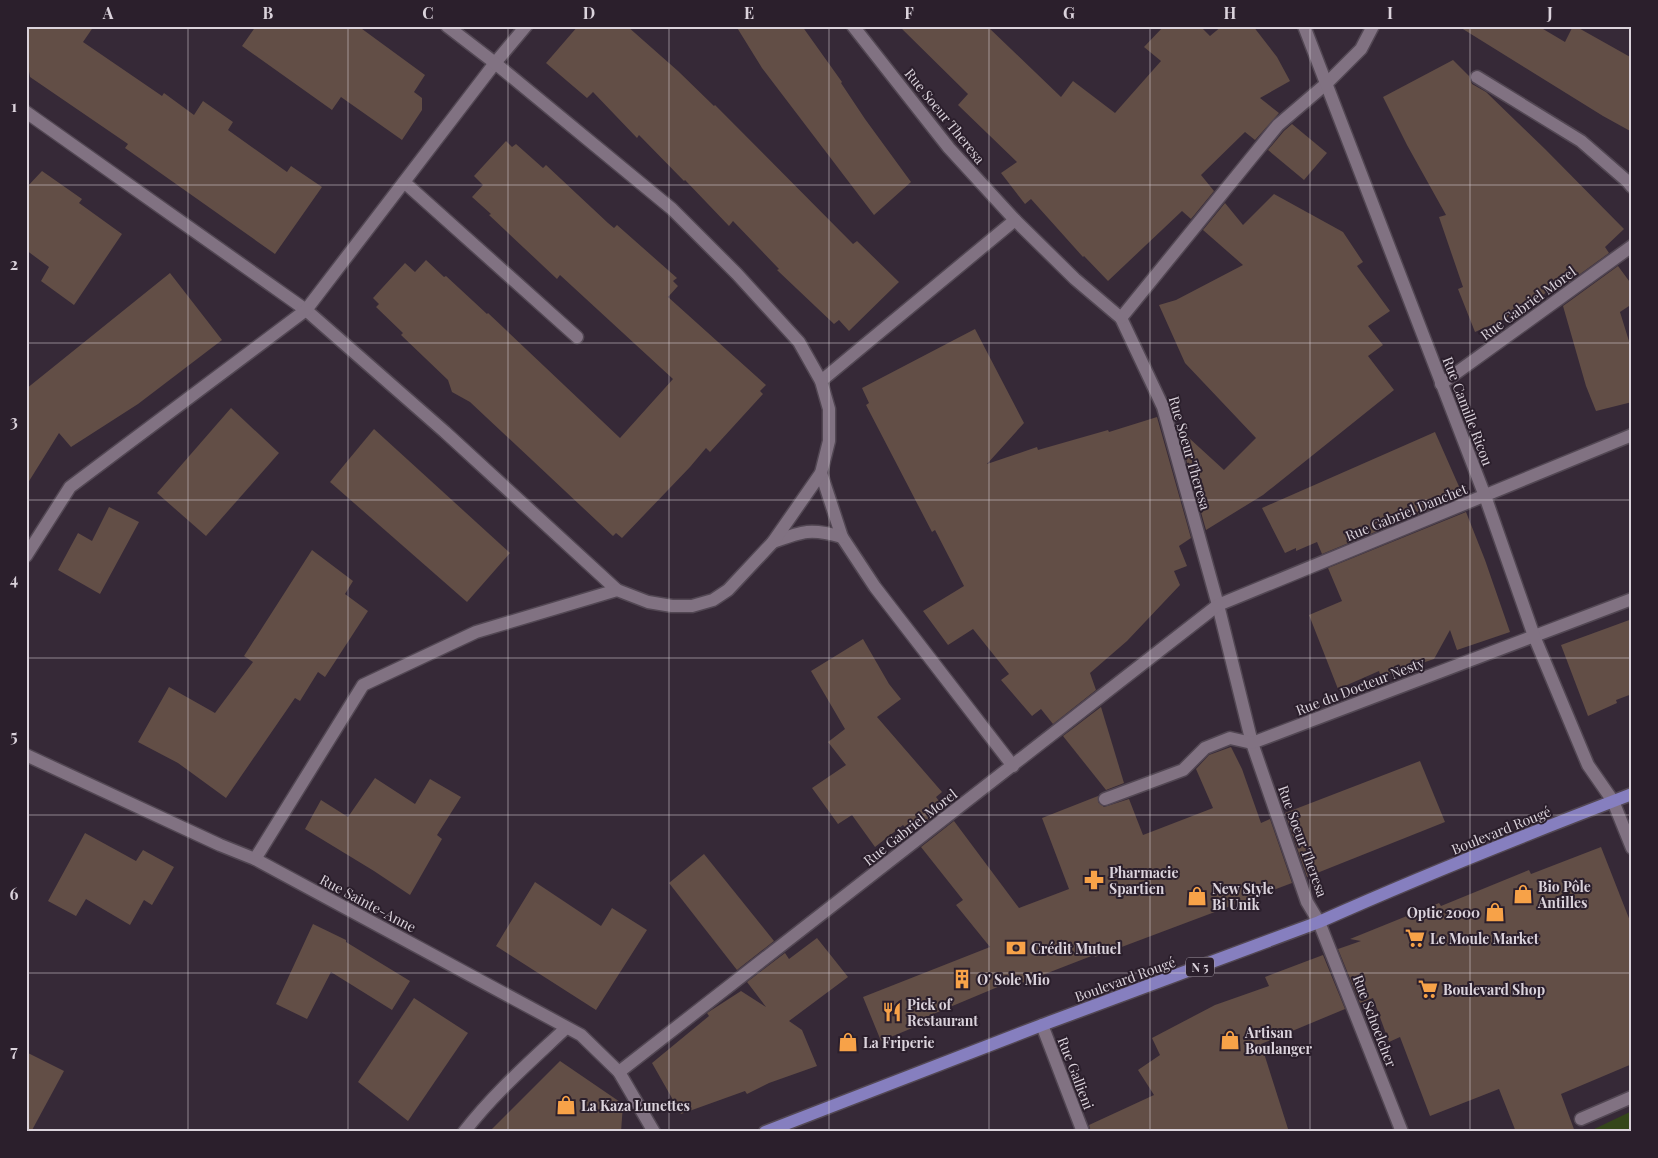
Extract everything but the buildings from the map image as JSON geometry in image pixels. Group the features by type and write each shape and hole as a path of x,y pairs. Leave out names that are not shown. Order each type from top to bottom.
{"main road":[{"name":"Boulevard Rougé","path":"765,1132 1042,1025 1320,922 1359,904 1632,794"}],"street":[{"path":"26,112 306,310 445,432 617,590 648,602 672,606 692,606 713,600 728,590 773,542 821,473 829,441 829,409 821,380 799,342 737,274 672,209 496,63 447,26"},
{"path":"26,556 70,487 306,310 526,26"},
{"name":"Rue Camille Ricou","path":"1304,26 1485,496 1534,636 1588,765 1613,801 1632,848"},
{"path":"1121,318 1278,125 1327,83 1361,49 1373,26"},
{"name":"Rue Soeur Theresa","path":"859,28 949,148 1015,220 1075,279 1121,318 1163,407 1218,605 1252,743 1307,902 1320,922"},
{"path":"1477,77 1582,141 1632,187"},
{"path":"404,182 577,337"},
{"path":"821,380 1015,220"},
{"name":"Rue Gabriel Morel","path":"1441,384 1632,246"},
{"name":"Rue Gabriel Danchet","path":"1218,605 1632,435"},
{"path":"821,473 842,537 875,587 1013,766"},
{"path":"773,542 799,532 821,531 842,537"},
{"path":"255,859 363,685 476,632 617,590"},
{"name":"Rue du Docteur Nesty","path":"1252,743 1632,599"},
{"name":"Rue Gabriel Morel","path":"619,1072 1218,605"},
{"path":"1105,799 1183,770 1205,748 1230,738 1252,743"},
{"name":"Rue Sainte-Anne","path":"26,755 211,841 255,859 582,1035 619,1072 654,1132"},
{"name":"Rue Schoelcher","path":"1320,922 1402,1132"},
{"name":"Rue Gallieni","path":"1042,1025 1083,1132"},
{"path":"464,1132 481,1110 514,1076 566,1028"},
{"path":"1581,1119 1632,1097"}],"green space":[{"path":"1632,1111 1632,1132 1588,1132"}],"place":[{"name":"Pharmacie Spartien","path":"1094,880"},
{"name":"Bio Pôle Antilles","path":"1523,894"},
{"name":"New Style Bi Unik","path":"1197,896"},
{"name":"Optic 2000","path":"1495,912"},
{"name":"Le Moule Market","path":"1415,938"},
{"name":"Crédit Mutuel","path":"1016,948"},
{"name":"O' Sole Mio","path":"962,979"},
{"name":"Boulevard Shop","path":"1428,989"},
{"name":"Pick of Restaurant","path":"892,1012"},
{"name":"Artisan Boulanger","path":"1230,1040"},
{"name":"La Friperie","path":"848,1042"},
{"name":"La Kaza Lunettes","path":"566,1105"}]}
